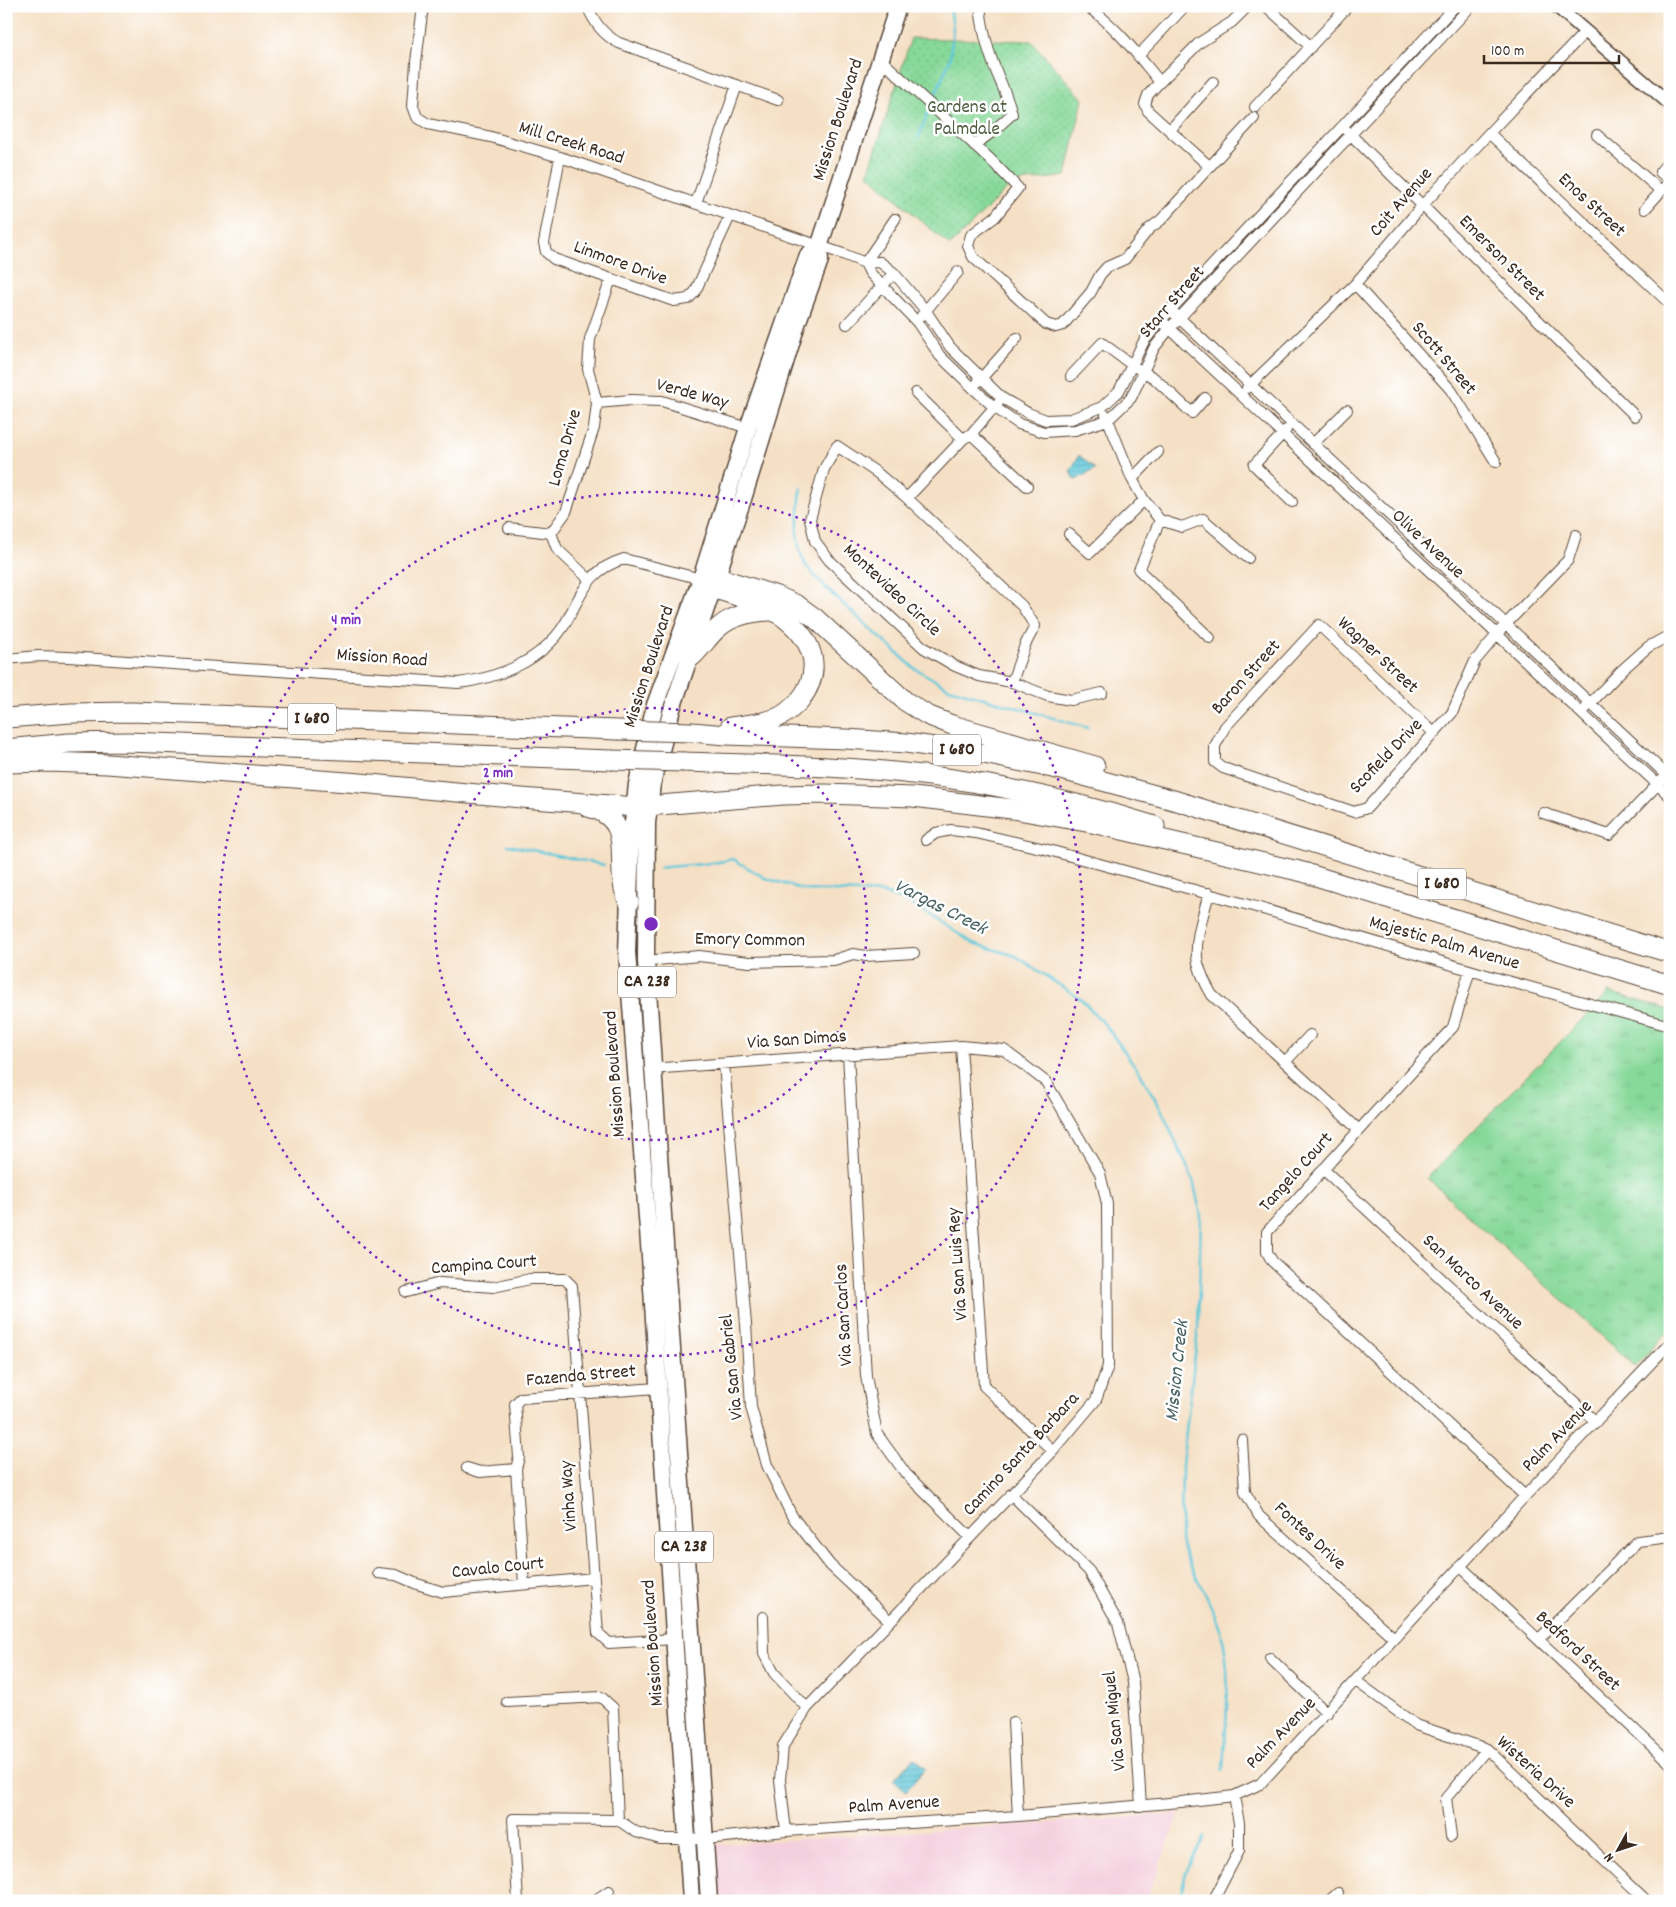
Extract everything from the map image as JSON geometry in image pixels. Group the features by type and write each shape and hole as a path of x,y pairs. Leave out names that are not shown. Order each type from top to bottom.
{"highway":[{"path":"692,732 766,722 779,717 792,710 808,688 813,673 812,655 808,643 797,628 773,611 710,581"},
{"path":"710,581 777,596 797,605 815,618 905,701 927,715 952,725 1096,766 1215,813"},
{"path":"689,659 700,651 717,628 728,621 754,612 773,611"},
{"name":"I 680","path":"6,718 71,713 132,712 866,740 965,751 1024,761 1082,774 1670,953"},
{"name":"I 680","path":"6,749 69,743 128,742 864,769 923,775 1038,795 1115,814 1670,985"},
{"path":"6,762 68,762 117,765 360,783 567,802 642,806 783,794 913,797 1012,808 1092,823 1307,873"},
{"path":"567,802 603,812 616,826 622,841 623,889 629,902"}],"main road":[{"name":"Mission Boulevard","path":"691,1901 650,1257 644,1070 646,961 642,806 637,784 655,705 710,581 743,499 798,321 820,260 819,247 897,7"},
{"name":"Mission Boulevard","path":"709,1901 706,1839 644,1070 628,952 629,902 642,806 652,784 689,659 748,428 808,255 819,247"}],"street":[{"name":"Mill Creek Road","path":"423,6 413,106 417,117 428,124 491,137 560,157 819,247"},
{"path":"587,6 595,22 607,36 619,43 778,100"},
{"path":"974,144 991,133 1012,114 984,34 980,6"},
{"path":"1086,6 1102,10 1160,82"},
{"path":"1138,56 1185,6"},
{"path":"1209,166 1148,111 1144,104 1148,95 1199,43 1232,22 1248,6"},
{"path":"1266,6 1310,47"},
{"path":"1255,107 1348,6"},
{"name":"Starr Street","path":"819,247 865,263 880,262 894,273 926,311 950,347 1002,398 1028,413 1046,420 1071,419 1102,407 1119,390 1144,341 1161,320 1455,6"},
{"name":"Starr Street","path":"865,263 870,273 916,322 940,356 994,408 1019,424 1044,432 1075,430 1108,420 1131,398 1154,348 1170,328 1471,6"},
{"path":"1556,6 1670,104"},
{"name":"Coit Avenue","path":"1241,394 1355,284 1422,206 1585,32"},
{"path":"880,60 974,144 1018,188 995,217 971,235 968,246 973,257 1046,324 1056,327 1063,325 1091,292 1100,275 1107,267 1125,259 1149,229 1161,220 1254,118"},
{"path":"1170,130 1213,82"},
{"path":"696,203 737,85"},
{"name":"Emerson Street","path":"1342,127 1635,416"},
{"name":"Enos Street","path":"1489,133 1670,304"},
{"path":"1597,134 1660,191"},
{"name":"Linmore Drive","path":"560,157 544,244 546,252 554,259 610,279 674,301 688,299 696,292 730,216"},
{"path":"1645,209 1670,180 1660,172 1670,160"},
{"path":"865,263 895,219"},
{"path":"916,322 958,272"},
{"path":"847,324 894,273"},
{"name":"Loma Drive","path":"550,533 566,512 594,428 597,403 588,369 590,339 610,279"},
{"name":"Scott Street","path":"1355,284 1451,390 1496,462"},
{"name":"Olive Avenue","path":"1171,310 1668,777"},
{"name":"Olive Avenue","path":"1161,320 1670,796"},
{"path":"973,388 1017,338"},
{"path":"1071,376 1102,342 1132,365 1154,378 1192,413 1205,398"},
{"path":"916,393 1027,486"},
{"path":"907,498 1002,398"},
{"name":"Verde Way","path":"597,403 631,400 662,401 748,428"},
{"path":"1102,407 1132,479 1144,500 1160,520 1182,527 1202,519 1248,558"},
{"path":"1313,444 1347,410"},
{"path":"1292,424 1254,465 1292,502"},
{"name":"Montevideo Circle","path":"837,446 876,472 907,498 1022,606 1036,626 1025,645 1012,682 979,676 955,666 924,648 830,560 815,541 810,519 824,469 837,446"},
{"path":"1132,479 1158,452"},
{"path":"1069,534 1090,553 1144,500"},
{"path":"1160,520 1139,570 1210,638"},
{"path":"509,528 550,533 556,549 590,580"},
{"name":"Scofield Drive","path":"1215,762 1223,768 1354,812 1367,808 1452,713 1475,661 1505,625 1568,560 1576,535"},
{"name":"Mission Road","path":"6,659 38,656 68,657 458,683 492,677 508,671 539,652 564,625 577,598 590,580 605,567 624,559 710,581"},
{"name":"Wagner Street","path":"1318,625 1434,733"},
{"name":"Baron Street","path":"1215,762 1215,746 1225,727 1318,625"},
{"path":"1582,713 1622,670 1648,646 1670,635"},
{"path":"1012,682 1048,696 1071,700 1102,693"},
{"path":"1542,813 1609,835 1668,777"},
{"name":"Majestic Palm Avenue","path":"926,840 936,833 951,830 1045,849 1670,1026"},
{"name":"Tangelo Court","path":"1209,894 1197,947 1198,962 1203,979 1212,995 1359,1130 1267,1232 1267,1252 1272,1261 1525,1496"},
{"name":"Emory Common","path":"646,961 699,956 749,962 834,960 853,954 866,956 914,953"},
{"path":"1359,1130 1453,1028 1470,970"},
{"path":"1285,1062 1310,1035"},
{"name":"Via San Dimas","path":"644,1070 961,1046"},
{"name":"Camino Santa Barbara","path":"786,1831 780,1780 783,1746 807,1708 1053,1450 1096,1400 1108,1366 1107,1204 1100,1173 1046,1082 1004,1050 961,1046"},
{"name":"Via San Luis Rey","path":"961,1046 984,1386 1053,1450"},
{"name":"Via San Carlos","path":"848,1054 866,1376 877,1434 906,1474 970,1537"},
{"name":"Via San Gabriel","path":"724,1064 746,1324 751,1407 767,1465 792,1516 824,1558 890,1621"},
{"name":"San Marco Avenue","path":"1323,1169 1596,1422"},
{"name":"Campina Court","path":"406,1292 440,1283 494,1287 530,1279 565,1279"},
{"name":"Vinha Way","path":"565,1279 572,1286 598,1633 609,1643 674,1639"},
{"name":"Palm Avenue","path":"618,1820 636,1832 660,1839 706,1839 786,1831 1141,1806 1234,1796 1260,1784 1525,1496 1670,1343"},
{"name":"Fazenda Street","path":"516,1469 520,1457 515,1404 521,1398 657,1388"},
{"name":"Fontes Drive","path":"1242,1440 1245,1492 1259,1516 1394,1638"},
{"path":"467,1468 480,1472 516,1469 524,1584"},
{"name":"Via San Miguel","path":"1011,1494 1089,1570 1118,1623 1133,1682 1141,1806"},
{"path":"1539,1639 1638,1541 1670,1537"},
{"name":"Bedford Street","path":"1460,1566 1670,1763"},
{"name":"Cavalo Court","path":"378,1573 396,1575 443,1592 594,1578"},
{"path":"763,1617 764,1654 774,1673 807,1708"},
{"path":"1270,1658 1327,1713"},
{"name":"Wisteria Drive","path":"1356,1681 1416,1724 1487,1749 1641,1899"},
{"path":"508,1702 601,1697 613,1708 618,1820 513,1819 518,1901"},
{"path":"1013,1722 1018,1816"},
{"path":"1451,1836 1446,1798 1487,1749"},
{"path":"1213,1901 1239,1851 1239,1823 1234,1796"},
{"path":"594,1901 609,1891"},
{"path":"1329,1901 1338,1893"}],"shaded area":[{"path":"1179,1814 1146,1901 717,1901 713,1845"}],"green space":[{"name":"Gardens at Palmdale","path":"911,38 1031,41 1083,99 1066,176 1013,183 950,246 868,174"},
{"path":"1609,992 1670,1010 1670,1329 1635,1366 1427,1178"}],"water":[{"path":"1079,455 1095,469 1076,480 1070,472"},
{"path":"915,1758 926,1768 906,1791 893,1779"}],"waterway":[{"path":"932,103 950,59 953,28 950,6"},
{"path":"918,138 930,108"},
{"path":"801,488 797,534 800,552 806,566 831,593 914,668 949,688 1088,728"},
{"name":"Vargas Creek","path":"508,845 604,865"},
{"name":"Mission Creek","path":"659,868 715,863 733,859 765,878 805,890 884,893 910,903 973,943 1016,956 1082,1000 1106,1026 1140,1073 1161,1109 1193,1180 1201,1216 1198,1330 1182,1465 1181,1540 1188,1562 1214,1613 1225,1648 1227,1700 1223,1770"},
{"name":"Mission Creek","path":"1179,1901 1186,1872 1204,1836"}]}
